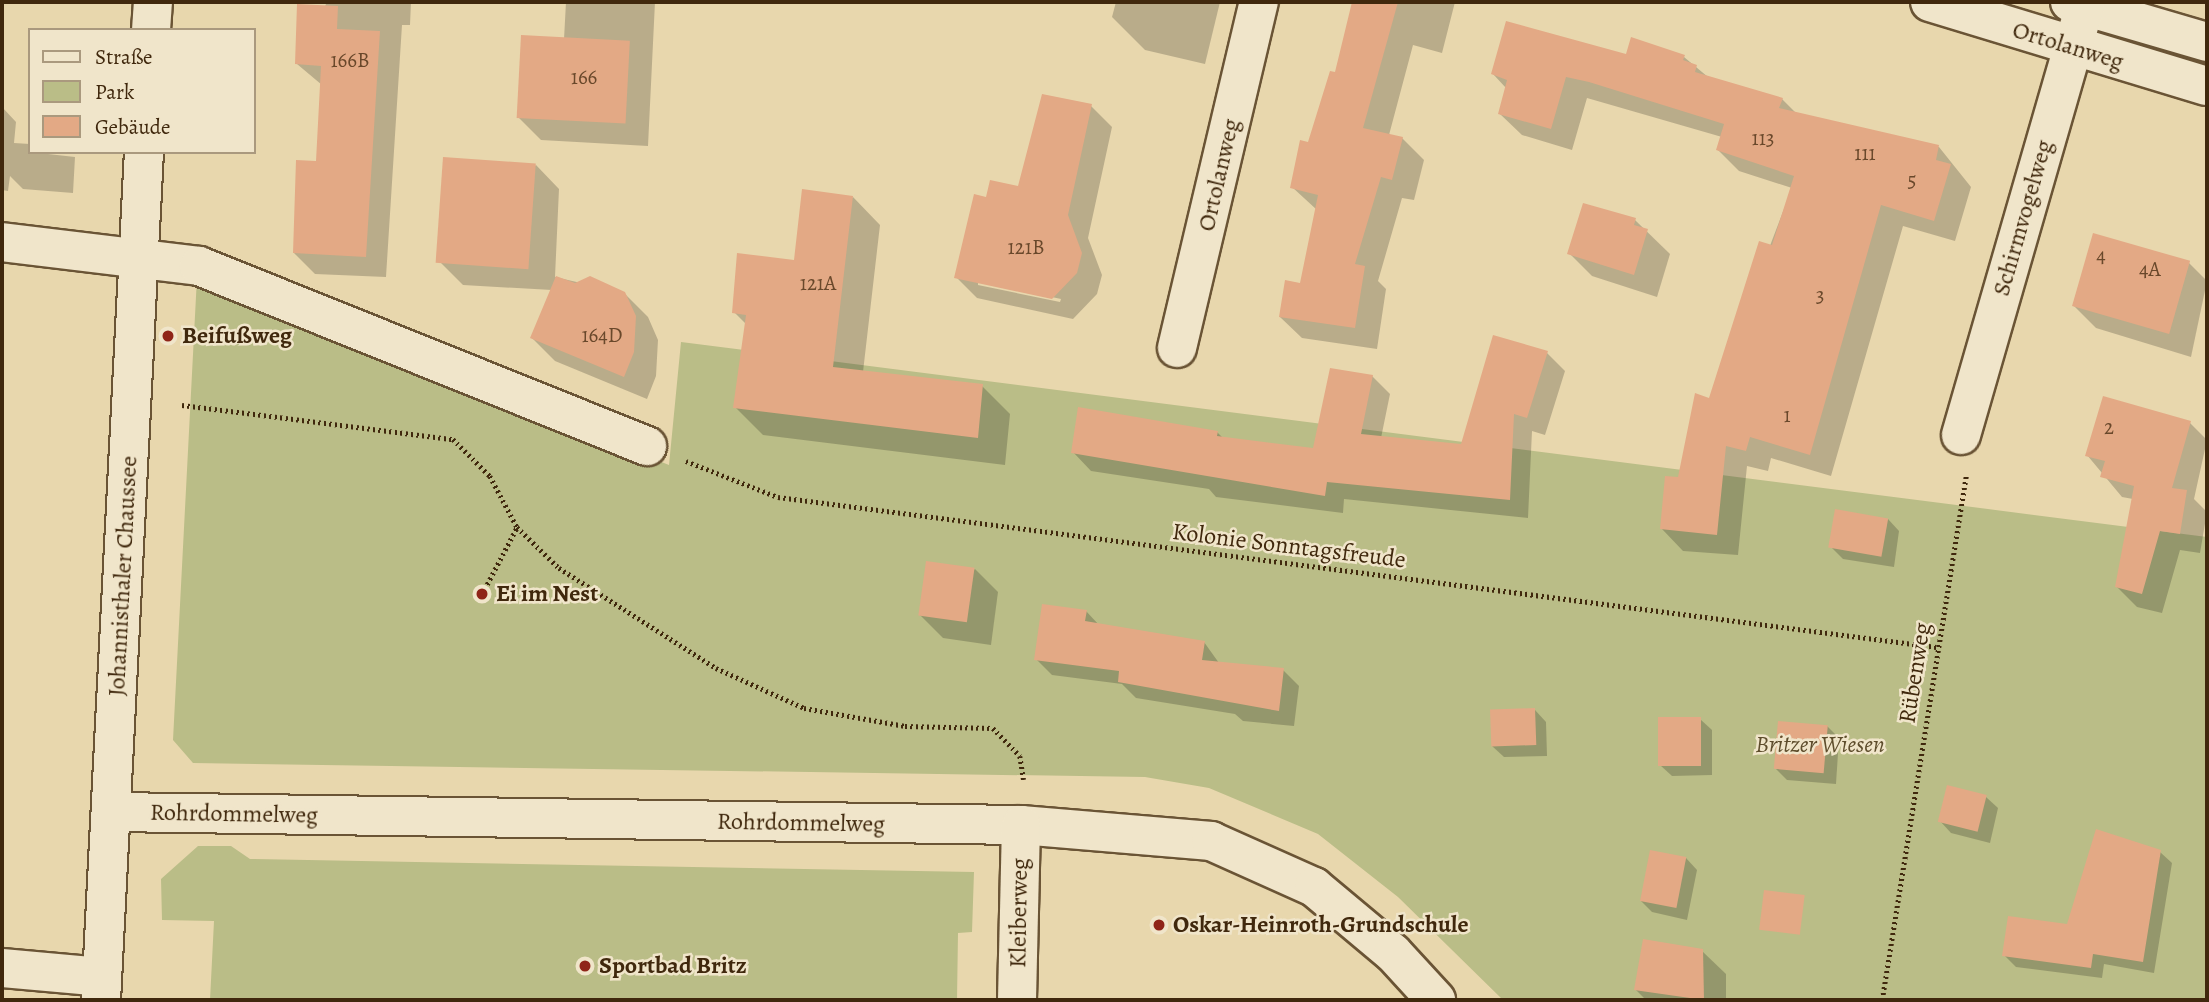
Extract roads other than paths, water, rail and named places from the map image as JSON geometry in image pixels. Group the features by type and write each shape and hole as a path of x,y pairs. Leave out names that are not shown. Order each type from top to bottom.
{"street":[{"path":"152,28 153,2"},
{"name":"Ortolanweg","path":"1177,348 1259,2"},
{"name":"Ortolanweg","path":"1930,2 2072,50 2207,86"},
{"name":"Ortolanweg","path":"2080,3 2207,42"},
{"name":"Schirmvogelweg","path":"1961,435 2072,50 2080,3"},
{"name":"Johannisthaler Chaussee","path":"101,989 144,154"},
{"path":"2,242 199,266 647,446"},
{"name":"Rohrdommelweg","path":"112,812 1021,825 1211,841 1314,887 1393,953 1436,1000"},
{"name":"Kleiberweg","path":"1017,1000 1021,825"},
{"path":"2,968 101,989"}],"place":[{"name":"Beifußweg","path":"168,336"},
{"name":"Ei im Nest","path":"482,594"},
{"name":"Oskar-Heinroth-Grundschule","path":"1159,925"},
{"name":"Sportbad Britz","path":"585,966"}],"park label":[{"name":"Britzer Wiesen","path":"1820,745"}]}
